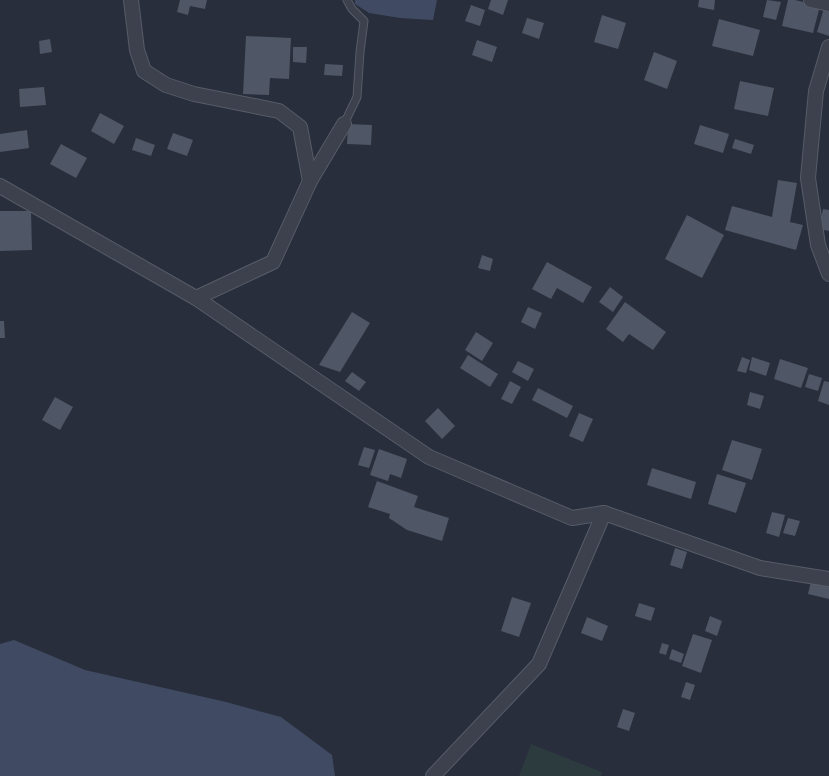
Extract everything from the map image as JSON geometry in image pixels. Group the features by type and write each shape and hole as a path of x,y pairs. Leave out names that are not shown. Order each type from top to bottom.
{"street":[{"path":"131,0 137,50 144,71 166,85 194,94 279,111 300,127 310,181"},
{"path":"811,0 829,4"},
{"path":"829,47 816,91 808,178 818,245 829,274"},
{"path":"196,298 274,262 310,181 344,124"},
{"path":"0,186 196,298 429,457 572,518 604,513 760,568 829,579"},
{"path":"434,775 539,664 604,513"}],"lane":[{"path":"344,124 358,96 360,52 364,21 352,9 347,0"}],"shaded area":[{"path":"531,744 602,772 601,776 519,776"}],"water":[{"path":"355,0 437,0 433,20 400,18 369,13 355,4"},
{"path":"14,640 85,670 226,702 281,717 332,755 335,776 0,776 0,644"}],"building":[{"path":"180,0 207,0 205,9 190,6 188,15 177,12"},
{"path":"491,0 508,0 503,15 488,9"},
{"path":"699,0 715,0 714,10 698,7"},
{"path":"767,0 781,2 776,20 763,17"},
{"path":"788,0 795,0 820,6 813,33 782,26"},
{"path":"471,5 485,10 480,26 465,21"},
{"path":"824,8 829,9 829,36 817,32"},
{"path":"602,15 626,23 618,49 594,42"},
{"path":"527,18 544,23 539,39 522,33"},
{"path":"719,19 760,30 753,56 712,46"},
{"path":"246,36 291,38 289,79 270,78 269,95 243,94"},
{"path":"50,39 52,52 40,54 39,41"},
{"path":"477,40 497,47 492,62 472,55"},
{"path":"293,47 307,47 306,63 293,62"},
{"path":"654,52 677,61 667,89 644,80"},
{"path":"325,64 343,65 342,76 324,75"},
{"path":"740,81 774,88 768,116 734,109"},
{"path":"44,87 46,105 20,107 19,89"},
{"path":"100,113 124,126 114,144 91,131"},
{"path":"348,124 372,125 371,145 347,144"},
{"path":"700,125 729,134 723,153 694,144"},
{"path":"27,130 29,148 0,152 0,134"},
{"path":"173,133 193,140 187,156 167,149"},
{"path":"136,138 155,145 151,156 132,150"},
{"path":"735,139 754,145 751,154 732,148"},
{"path":"61,144 87,158 76,178 50,164"},
{"path":"778,180 797,183 790,222 803,225 796,250 725,230 732,206 772,217"},
{"path":"823,209 829,210 829,231 819,229"},
{"path":"0,211 31,211 32,250 0,251"},
{"path":"687,215 724,235 702,278 665,259"},
{"path":"482,255 493,259 490,271 478,268"},
{"path":"547,262 592,287 583,303 557,288 551,299 532,289"},
{"path":"610,287 623,297 613,312 599,302"},
{"path":"625,302 666,332 653,350 629,334 623,342 606,329"},
{"path":"528,307 542,313 535,329 521,322"},
{"path":"352,312 370,323 340,372 319,365"},
{"path":"0,321 4,321 5,338 0,338"},
{"path":"476,332 493,343 482,361 465,350"},
{"path":"468,355 498,374 490,387 460,368"},
{"path":"742,357 750,360 746,373 737,371"},
{"path":"752,357 770,363 766,376 749,370"},
{"path":"780,359 808,368 801,388 774,379"},
{"path":"518,361 534,369 528,381 512,372"},
{"path":"352,372 366,382 359,391 345,381"},
{"path":"809,374 822,378 818,391 805,387"},
{"path":"510,381 521,387 512,404 501,399"},
{"path":"824,381 829,382 829,405 818,401"},
{"path":"538,388 573,406 567,418 532,400"},
{"path":"750,392 764,396 760,409 747,405"},
{"path":"55,397 73,407 60,430 42,420"},
{"path":"438,408 455,426 442,439 425,421"},
{"path":"579,413 593,419 583,442 569,436"},
{"path":"732,440 762,449 752,480 722,470"},
{"path":"364,447 375,450 369,468 358,465"},
{"path":"379,449 407,459 401,478 390,474 388,481 370,475"},
{"path":"652,468 696,482 691,499 647,485"},
{"path":"717,474 746,483 736,513 708,504"},
{"path":"377,481 418,496 414,507 449,518 442,541 407,530 389,518 390,514 368,507"},
{"path":"772,512 785,515 779,537 766,533"},
{"path":"788,518 800,521 795,536 783,533"},
{"path":"675,548 687,552 682,569 670,565"},
{"path":"812,577 829,580 829,599 808,594"},
{"path":"512,597 531,603 519,637 501,631"},
{"path":"639,603 655,608 651,621 635,616"},
{"path":"710,616 722,621 717,636 705,631"},
{"path":"587,617 608,626 602,641 581,633"},
{"path":"693,634 712,640 701,673 682,666"},
{"path":"662,643 669,645 666,655 659,653"},
{"path":"672,649 684,654 681,663 669,659"},
{"path":"686,682 695,685 690,700 681,697"},
{"path":"623,709 635,713 629,731 617,727"}]}
